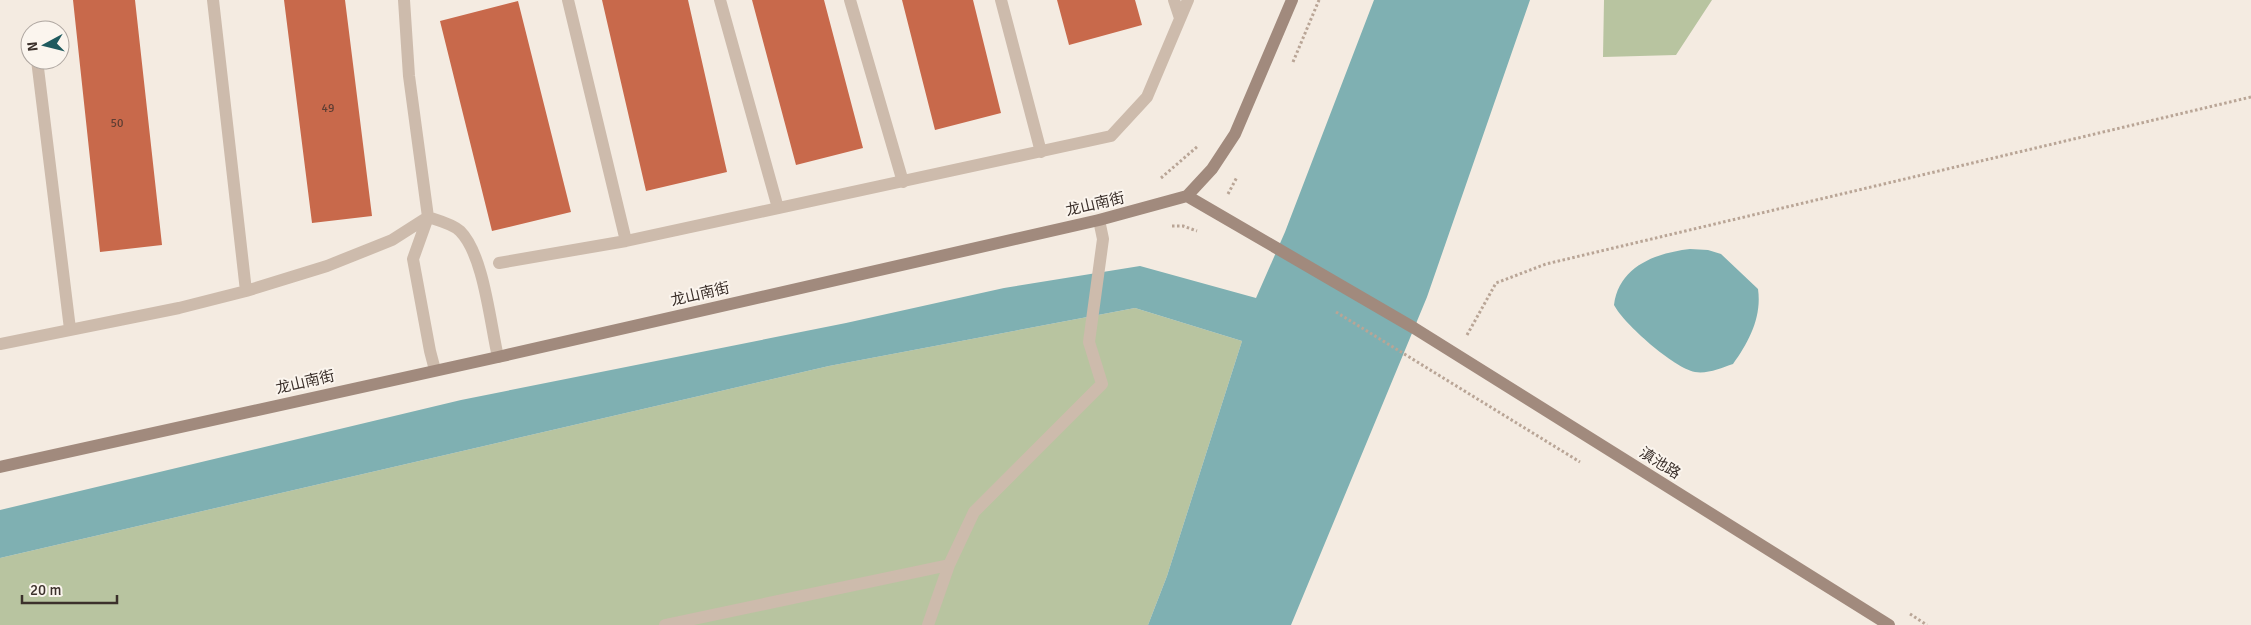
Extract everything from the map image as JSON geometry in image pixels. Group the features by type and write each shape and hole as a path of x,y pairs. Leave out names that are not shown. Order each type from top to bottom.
{"street":[{"path":"213,0 246,291"},
{"path":"404,0 409,76 428,217 413,259 435,370"},
{"path":"568,0 626,241"},
{"path":"720,0 778,208"},
{"path":"850,0 903,182"},
{"path":"1001,0 1041,152"},
{"path":"1174,0 1180,18"},
{"path":"499,263 626,241 1111,136 1147,97 1188,0"},
{"path":"1187,196 1212,170 1236,134 1292,0"},
{"path":"38,70 70,329"},
{"name":"龙山南街","path":"0,467 498,357 1099,220 1187,196"},
{"name":"滇池路","path":"1187,196 1278,247 1414,328 1889,625"},
{"path":"0,344 179,308 246,291 327,266 392,240 428,217"},
{"path":"428,217 458,229 471,246 479,269 498,357"},
{"path":"928,625 949,565 974,512 1102,384 1089,342 1103,239 1099,220"},
{"path":"665,625 949,565"}],"path":[{"path":"1292,65 1319,0"},
{"path":"1458,334 1466,339 1496,282 1546,264 2251,97"},
{"path":"1159,179 1175,168 1203,139"},
{"path":"1226,199 1239,172"},
{"path":"1163,226 1183,226 1204,233"},
{"path":"1334,310 1585,465"},
{"path":"1902,609 1927,625"}],"green space":[{"path":"1604,0 1712,0 1676,55 1603,57"},
{"path":"1135,308 1242,341 1167,576 1148,625 0,625 0,558 829,366"}],"water":[{"path":"1374,0 1530,0 1427,297 1291,625 1148,625 1167,576 1242,341 1135,308 829,366 0,558 0,510 461,400 846,323 1004,288 1140,266 1256,298 1285,232"},
{"path":"1690,249 1708,250 1721,254 1758,289 1759,299 1756,319 1749,338 1739,356 1733,364 1705,372 1695,372 1675,363 1638,333 1614,305 1617,292 1623,280 1631,271 1652,258"}],"building":[{"path":"73,0 135,0 162,245 100,252"},
{"path":"284,0 345,0 372,216 312,223"},
{"path":"602,0 688,0 727,172 646,191"},
{"path":"752,0 824,0 863,148 796,165"},
{"path":"902,0 973,0 1001,113 935,130"},
{"path":"1057,0 1135,0 1142,25 1069,45"},
{"path":"518,1 571,212 492,231 440,21"}]}
